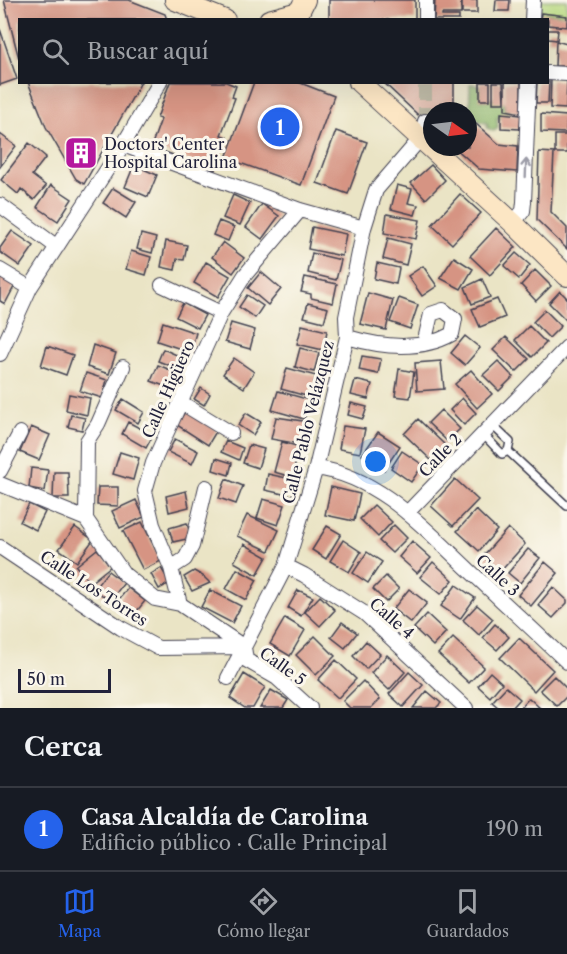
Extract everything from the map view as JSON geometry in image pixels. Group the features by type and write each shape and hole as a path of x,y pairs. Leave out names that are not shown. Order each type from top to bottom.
{"street":[{"path":"176,0 220,18"},
{"path":"276,18 299,12 305,0"},
{"path":"314,18 315,0"},
{"path":"426,0 426,18"},
{"path":"532,18 533,0"},
{"path":"549,73 567,74"},
{"path":"0,354 30,288 123,145 159,84"},
{"path":"362,84 422,130 567,276"},
{"path":"513,223 523,211 530,84"},
{"name":"Calle Pablo Velázquez","path":"228,678 286,567 316,468 347,337 346,317 364,228 376,190 422,130"},
{"path":"123,145 300,210 364,228"},
{"path":"0,205 57,247"},
{"name":"Calle Higüero","path":"180,604 171,568 153,525 145,491 153,463 221,313 245,275 300,210"},
{"path":"0,270 30,288"},
{"path":"162,285 221,313"},
{"path":"347,337 403,347 424,344 439,341 452,334 455,319 443,310 431,314 424,344"},
{"name":"Calle 2","path":"407,513 567,346"},
{"path":"0,484 86,519 87,441 98,424 123,367"},
{"path":"180,402 231,434"},
{"path":"0,471 20,433"},
{"path":"316,468 330,470 361,481 407,513"},
{"path":"171,568 185,559 192,546 206,487"},
{"name":"Calle 3","path":"407,513 567,662"},
{"name":"Calle 5","path":"86,519 124,574 155,599 180,604 244,647 246,660 277,678 310,708"},
{"name":"Calle Los Torres","path":"0,546 122,628 158,648 244,647"},
{"name":"Calle 4","path":"286,567 304,575 364,613 466,708"}],"lane":[{"path":"487,429 502,454 508,451"},
{"path":"487,429 510,442 508,451"},
{"path":"508,451 567,506"}],"green space":[{"path":"541,0 567,0 567,14 540,13"},
{"path":"470,84 473,84 480,87 480,100 493,98 504,103 505,110 510,111 509,114 497,118 498,128 494,131 487,128 487,123 477,120 477,102 470,102"}],"building":[{"path":"4,0 129,0 165,14 166,18 18,18 18,55"},
{"path":"329,0 415,0 415,18 329,18"},
{"path":"435,0 461,0 461,14 442,14 442,16 459,16 459,18 434,18"},
{"path":"462,0 477,0 477,13 462,13"},
{"path":"496,0 510,0 509,11 495,11"},
{"path":"541,13 567,16 567,27 549,25 549,18 540,18"},
{"path":"0,29 17,79 0,85"},
{"path":"549,30 558,30 557,40 549,39"},
{"path":"556,41 567,44 567,66 555,66"},
{"path":"551,80 567,80 566,109 550,108"},
{"name":"Doctors' Center Hospital Carolina","path":"29,84 140,84 84,184 76,179 46,127"},
{"path":"169,84 231,84 236,86 232,97 235,98 221,135 227,137 215,170 151,147 161,119 157,118"},
{"path":"253,84 303,84 334,96 301,185 226,158"},
{"path":"385,84 454,84 454,102 423,102 423,120"},
{"path":"480,84 490,84 490,100 480,100"},
{"path":"493,84 503,84 504,103 493,103"},
{"path":"505,84 521,84 521,113 505,110"},
{"path":"537,84 549,84 548,103 536,103"},
{"path":"501,113 521,115 520,129 501,128"},
{"path":"541,114 567,116 566,133 541,132"},
{"path":"477,125 499,144 518,146 517,172 479,169 464,156 477,156"},
{"path":"336,131 367,142 348,194 317,183"},
{"path":"0,134 16,146 0,167"},
{"path":"555,135 567,135 567,153 555,153"},
{"path":"29,143 46,157 32,175 46,186 34,200 21,189 18,194 1,180"},
{"path":"539,152 554,153 551,212 567,228 567,249 537,220"},
{"path":"134,165 157,175 148,197 125,187"},
{"path":"431,165 445,180 426,199 411,183"},
{"path":"51,185 72,199 58,221 37,207"},
{"path":"397,185 412,189 408,203 418,205 415,215 391,209"},
{"path":"113,188 136,202 126,218 103,203"},
{"path":"460,194 481,213 452,244 432,225"},
{"path":"233,195 250,203 240,225 223,218"},
{"path":"262,204 279,216 262,239 246,227"},
{"path":"387,214 420,220 416,239 384,233"},
{"path":"219,221 234,227 228,241 213,235"},
{"path":"312,227 346,234 342,256 308,249"},
{"path":"496,228 516,247 490,275 470,256"},
{"path":"12,231 34,246 20,266 0,252 0,248"},
{"path":"141,234 156,238 152,253 137,249"},
{"path":"388,238 411,244 406,265 383,259"},
{"path":"166,241 187,245 184,260 177,259 175,270 161,267"},
{"path":"223,242 244,258 233,273 212,257"},
{"path":"131,251 151,257 146,275 126,269"},
{"path":"312,253 341,260 336,280 308,273"},
{"path":"516,253 530,265 519,279 504,266"},
{"path":"454,257 473,269 461,289 440,278"},
{"path":"206,262 230,276 218,297 194,283"},
{"path":"377,263 399,268 396,284 374,279"},
{"path":"423,266 437,286 422,296 408,276"},
{"path":"535,270 551,286 536,301 521,285"},
{"path":"261,272 281,289 268,305 248,288"},
{"path":"0,274 16,283 5,304 0,301"},
{"path":"305,277 337,284 333,303 311,298 311,294 301,292"},
{"path":"482,279 490,297 472,304 465,287"},
{"path":"560,291 567,298 567,321 549,303"},
{"path":"368,293 393,300 386,330 360,324"},
{"path":"247,295 263,306 255,318 239,307"},
{"path":"399,298 418,305 410,329 390,322"},
{"path":"497,299 505,317 480,327 472,309"},
{"path":"183,303 205,315 198,328 176,317"},
{"path":"308,303 328,308 324,322 304,317"},
{"path":"545,310 561,326 549,338 533,322"},
{"path":"163,322 196,333 190,352 157,341"},
{"path":"231,323 255,330 250,349 225,342"},
{"path":"302,325 327,331 323,350 297,344"},
{"path":"529,326 546,343 532,357 515,340"},
{"path":"465,336 480,348 465,365 451,353"},
{"path":"506,337 529,359 516,372 493,350"},
{"path":"93,345 116,353 109,374 87,367"},
{"path":"47,346 73,355 66,375 41,366"},
{"path":"300,348 319,353 314,372 295,367"},
{"path":"163,349 188,360 184,371 158,361"},
{"path":"362,356 381,359 378,374 359,370"},
{"path":"234,358 254,372 244,388 223,374"},
{"path":"441,361 444,389 417,391 415,363"},
{"path":"498,361 513,377 499,391 483,375"},
{"path":"158,365 183,375 177,391 151,381"},
{"path":"287,368 316,376 310,397 281,389"},
{"path":"399,369 414,372 410,398 395,396"},
{"path":"471,370 492,394 477,408 455,384"},
{"path":"86,373 107,380 102,398 80,391"},
{"path":"355,380 372,384 368,399 351,395"},
{"path":"201,388 210,394 204,405 194,399"},
{"path":"278,391 310,400 304,419 272,410"},
{"path":"69,394 90,398 87,415 66,410"},
{"path":"462,398 476,413 464,425 450,410"},
{"path":"123,399 144,412 138,423 116,410"},
{"path":"351,403 367,407 363,419 348,415"},
{"path":"186,410 217,430 208,445 177,425"},
{"path":"441,410 460,429 447,441 428,423"},
{"path":"246,413 261,422 253,435 238,425"},
{"path":"71,415 85,418 82,430 68,427"},
{"path":"276,417 309,422 305,445 271,439"},
{"path":"418,419 446,446 432,461 404,434"},
{"path":"128,422 153,435 146,448 122,434"},
{"path":"343,426 365,429 360,453 339,449"},
{"path":"31,427 50,435 39,460 20,452"},
{"path":"378,432 400,446 384,470 362,455"},
{"path":"175,439 198,451 192,464 168,452"},
{"path":"226,441 243,448 239,460 221,452"},
{"path":"282,442 300,447 292,477 274,472"},
{"path":"249,445 264,449 258,468 243,463"},
{"path":"402,451 423,465 411,482 391,468"},
{"path":"120,452 139,458 133,480 113,474"},
{"path":"216,458 232,463 229,475 213,470"},
{"path":"31,468 48,470 45,491 29,488"},
{"path":"54,472 68,472 69,498 53,498"},
{"path":"268,474 296,480 292,496 265,490"},
{"path":"226,479 243,486 236,504 219,498"},
{"path":"455,479 478,500 453,526 431,506"},
{"path":"98,487 118,487 118,506 97,505"},
{"path":"331,487 360,494 354,521 325,515"},
{"path":"186,491 189,507 169,512 166,496"},
{"path":"263,499 285,505 278,525 257,518"},
{"path":"136,500 144,517 120,528 112,511"},
{"path":"29,504 45,512 36,530 20,522"},
{"path":"374,505 392,522 378,537 360,519"},
{"path":"476,510 497,530 479,551 457,531"},
{"path":"247,515 279,530 269,551 237,536"},
{"path":"142,522 161,561 143,570 123,531"},
{"path":"187,523 191,538 173,542 169,528"},
{"path":"394,525 407,538 392,553 379,541"},
{"path":"327,526 341,534 326,559 312,550"},
{"path":"75,527 93,540 77,562 59,549"},
{"path":"508,528 525,544 500,572 483,556"},
{"path":"343,540 361,552 349,572 330,561"},
{"path":"412,541 431,558 417,573 399,557"},
{"path":"244,544 267,557 257,575 234,562"},
{"path":"97,549 111,566 90,583 76,566"},
{"path":"528,549 540,558 520,583 508,573"},
{"path":"367,552 382,562 368,583 353,573"},
{"path":"433,562 453,580 441,594 420,577"},
{"path":"545,562 558,573 531,606 518,595"},
{"path":"161,568 170,583 159,589 151,574"},
{"path":"237,569 257,580 246,600 226,589"},
{"path":"108,571 124,583 110,601 94,589"},
{"path":"194,571 210,583 192,591 184,577"},
{"path":"386,576 399,589 386,602 373,589"},
{"path":"456,585 475,598 460,619 441,606"},
{"path":"553,587 567,600 567,603 553,618 538,605"},
{"path":"128,588 145,601 133,616 116,603"},
{"path":"409,589 427,603 411,623 393,609"},
{"path":"210,590 241,606 232,623 201,607"},
{"path":"298,590 313,597 301,616 288,608"},
{"path":"320,596 335,610 320,626 305,612"},
{"path":"477,605 493,619 479,635 463,620"},
{"path":"427,614 446,632 433,646 414,628"},
{"path":"285,618 305,630 290,656 270,644"},
{"path":"342,622 357,633 345,648 331,637"},
{"path":"495,624 509,637 497,650 483,638"},
{"path":"315,636 335,656 316,675 296,655"},
{"path":"453,638 484,667 469,683 438,654"},
{"path":"519,638 553,670 534,691 500,658"},
{"path":"366,641 380,654 366,669 353,656"},
{"path":"387,655 405,672 389,690 371,673"},
{"path":"336,660 356,679 338,698 318,680"},
{"path":"409,672 423,685 403,707 389,694"},
{"path":"490,672 502,683 490,697 478,686"},
{"path":"244,674 265,687 253,708 245,708 230,698"},
{"path":"554,676 567,689 567,696 557,706 540,690"},
{"path":"363,681 380,699 371,708 350,708 343,701"},
{"path":"506,687 520,699 512,708 499,708 492,702"},
{"path":"271,690 288,700 283,708 260,708"},
{"path":"427,691 441,703 436,708 413,708"},
{"path":"529,698 540,708 520,708"}],"tunnel":[{"path":"425,84 425,102"}],"place":[{"name":"Casa Alcaldía de Carolina","path":"280,127"},
{"name":"Doctors' Center Hospital Carolina","path":"81,153"}]}
